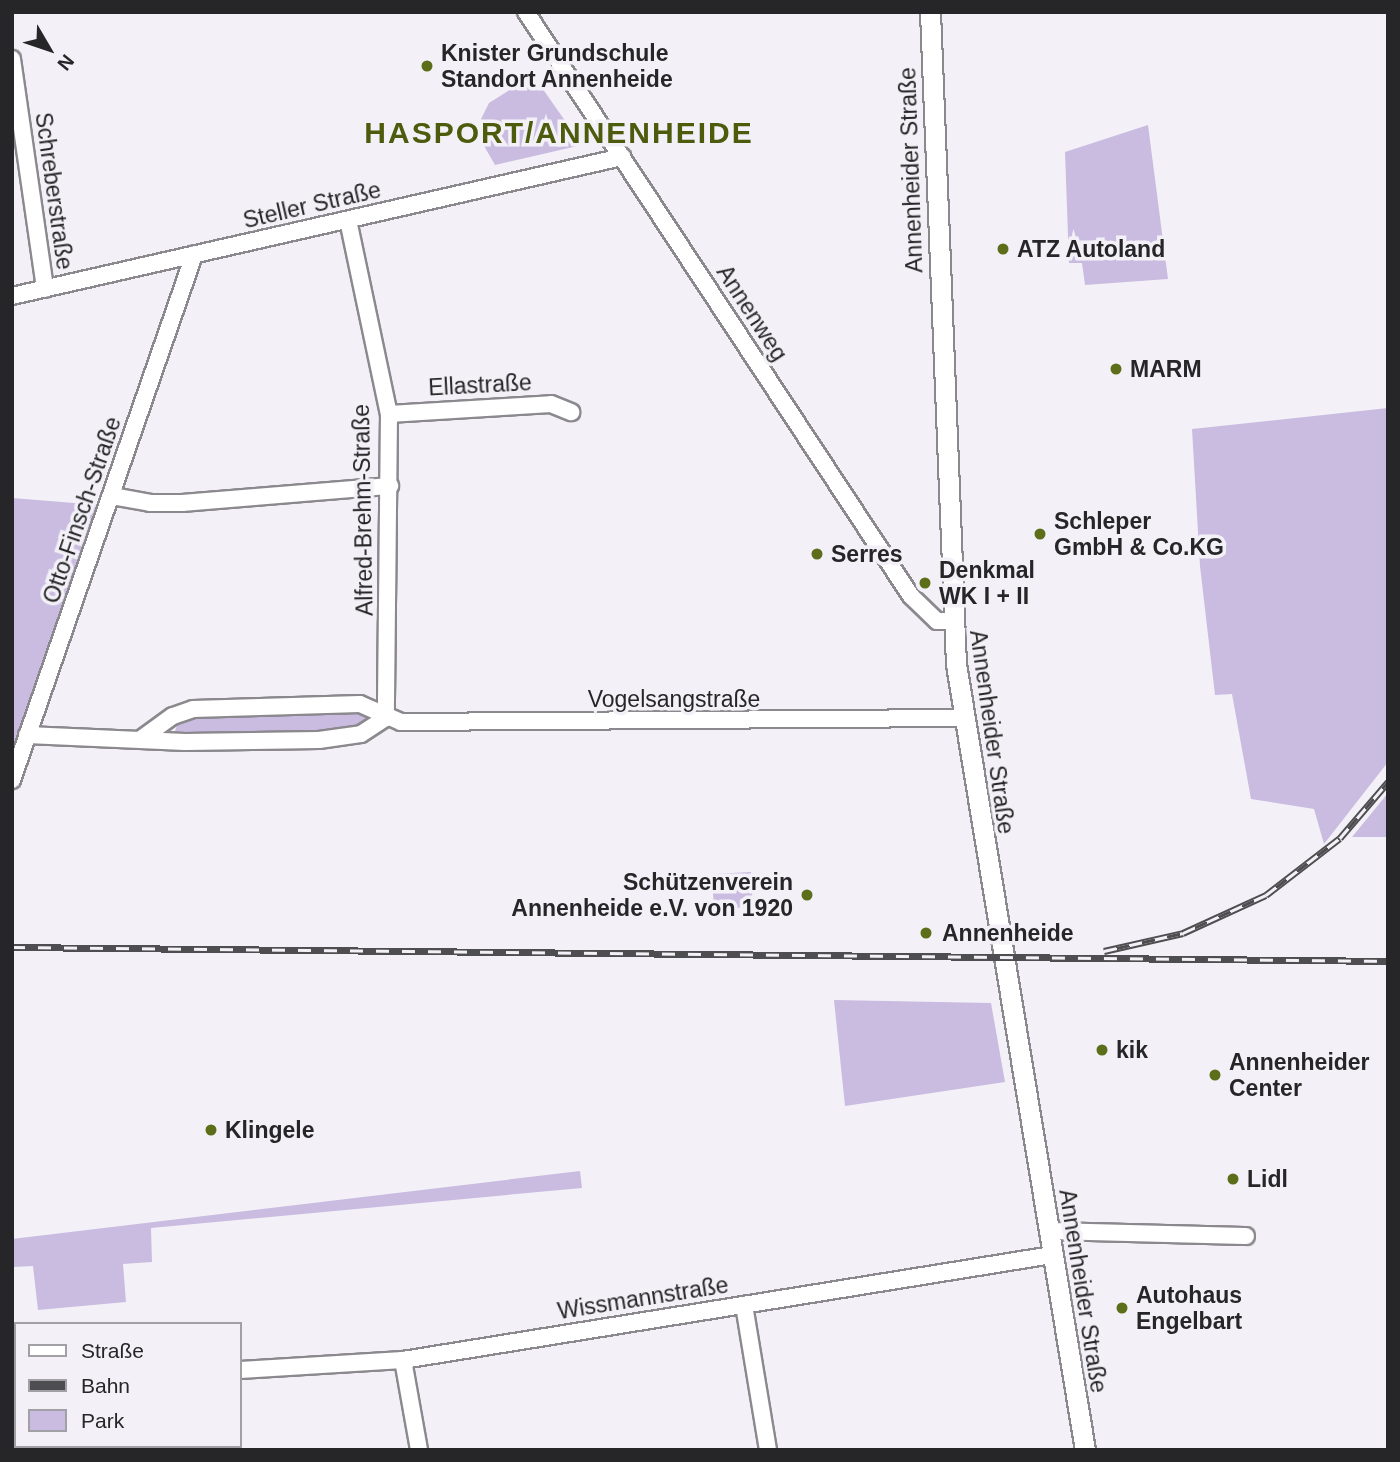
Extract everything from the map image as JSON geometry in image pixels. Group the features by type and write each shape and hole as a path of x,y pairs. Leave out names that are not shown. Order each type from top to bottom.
{"street":[{"name":"Annenweg","path":"526,12 911,596 937,621 952,621"},
{"name":"Annenheider Straße","path":"930,12 952,621 962,719 1085,1450"},
{"name":"Schreberstraße","path":"12,59 45,289"},
{"name":"Steller Straße","path":"12,296 621,157"},
{"name":"Alfred-Brehm-Straße","path":"348,220 389,414 386,718"},
{"name":"Otto-Finsch-Straße","path":"12,779 194,255"},
{"name":"Ellastraße","path":"389,414 551,404 571,412"},
{"path":"112,496 150,503 182,503 390,486"},
{"name":"Vogelsangstraße","path":"141,739 173,716 193,709 360,704 386,718 401,722 962,719"},
{"path":"27,735 319,740 361,734 386,718"},
{"path":"1049,1231 1246,1236"},
{"name":"Wissmannstraße","path":"242,1370 403,1360 1052,1255"},
{"path":"744,1305 768,1450"},
{"path":"403,1360 419,1450"}],"green space":[{"path":"533,75 582,145 495,165 483,144 481,119 489,103"},
{"path":"1148,125 1168,279 1085,285 1082,263 1069,263 1065,152"},
{"path":"1388,408 1388,762 1324,844 1314,809 1251,799 1232,694 1215,695 1200,566 1192,429"},
{"path":"12,498 99,505 12,754"},
{"path":"359,709 367,720 357,729 304,735 181,737 175,731 180,717"},
{"path":"1388,793 1388,837 1352,837"},
{"path":"751,872 753,907 714,909 712,874"},
{"path":"834,1000 991,1003 1005,1082 845,1106"},
{"path":"580,1171 582,1188 151,1228 152,1262 123,1264 126,1302 38,1310 33,1266 12,1267 12,1239"}],"railway":[{"path":"1104,951 1183,933 1266,895 1340,838 1388,782"},
{"path":"12,947 1388,961"}],"place":[{"name":"Knister Grundschule Standort Annenheide","path":"427,66"},
{"name":"ATZ Autoland","path":"1003,249"},
{"name":"MARM","path":"1116,369"},
{"name":"Schleper GmbH & Co.KG","path":"1040,534"},
{"name":"Serres","path":"817,554"},
{"name":"Denkmal WK I + II","path":"925,583"},
{"name":"Schützenverein Annenheide e.V. von 1920","path":"807,895"},
{"name":"Annenheide","path":"926,933"},
{"name":"kik","path":"1102,1050"},
{"name":"Annenheider Center","path":"1215,1075"},
{"name":"Klingele","path":"211,1130"},
{"name":"Lidl","path":"1233,1179"},
{"name":"Autohaus Engelbart","path":"1122,1308"}],"district":[{"name":"HASPORT/ANNENHEIDE","path":"559,133"}]}
